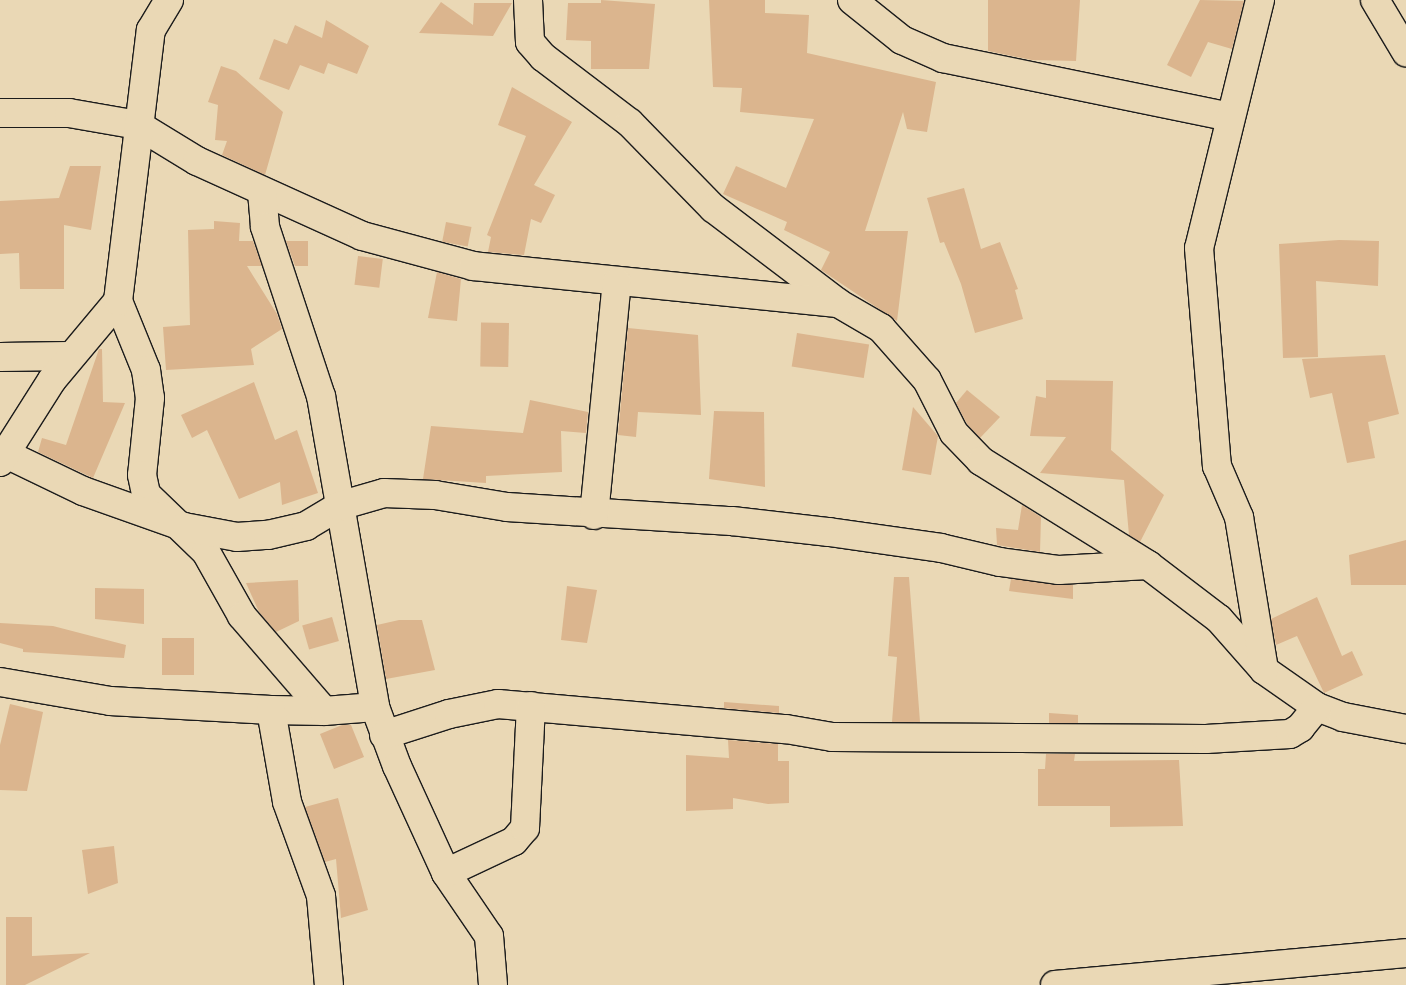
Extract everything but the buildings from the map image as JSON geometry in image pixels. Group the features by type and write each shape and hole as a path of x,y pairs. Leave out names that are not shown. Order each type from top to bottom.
{"street":[{"path":"170,0 151,30 118,300 146,370 150,398 143,486 146,494 184,527 206,552 242,616 324,711"},
{"path":"528,0 530,42 543,57 630,123 713,208 838,303 880,328 905,353 927,380 954,433 981,461 1148,564 1220,619 1264,670 1317,707 1343,717 1406,729"},
{"path":"852,0 902,40 943,58 1230,117"},
{"path":"1260,0 1199,248 1217,466 1239,517 1264,670"},
{"path":"1375,0 1406,52"},
{"path":"0,114 69,113 138,125 197,161 262,192 362,236 410,252 473,266 617,282 721,289 838,303"},
{"path":"262,192 265,227 321,396 375,707 384,735 446,873 489,936 493,985"},
{"path":"594,515 617,282"},
{"path":"118,300 70,356 2,458 83,491 184,527 237,537 268,535 306,526 339,506 384,493 409,494 594,515 732,521 829,532 941,548 1000,562 1058,570 1148,564"},
{"path":"0,357 70,356"},
{"path":"0,682 110,701 272,710 324,711 375,707"},
{"path":"384,735 449,714 498,704 786,729 832,737 1007,740 1279,736 1300,728 1317,707"},
{"path":"446,873 514,840 525,828 532,706"},
{"path":"272,710 287,802 321,896 329,985"},
{"path":"1055,985 1212,978 1406,952"}]}
